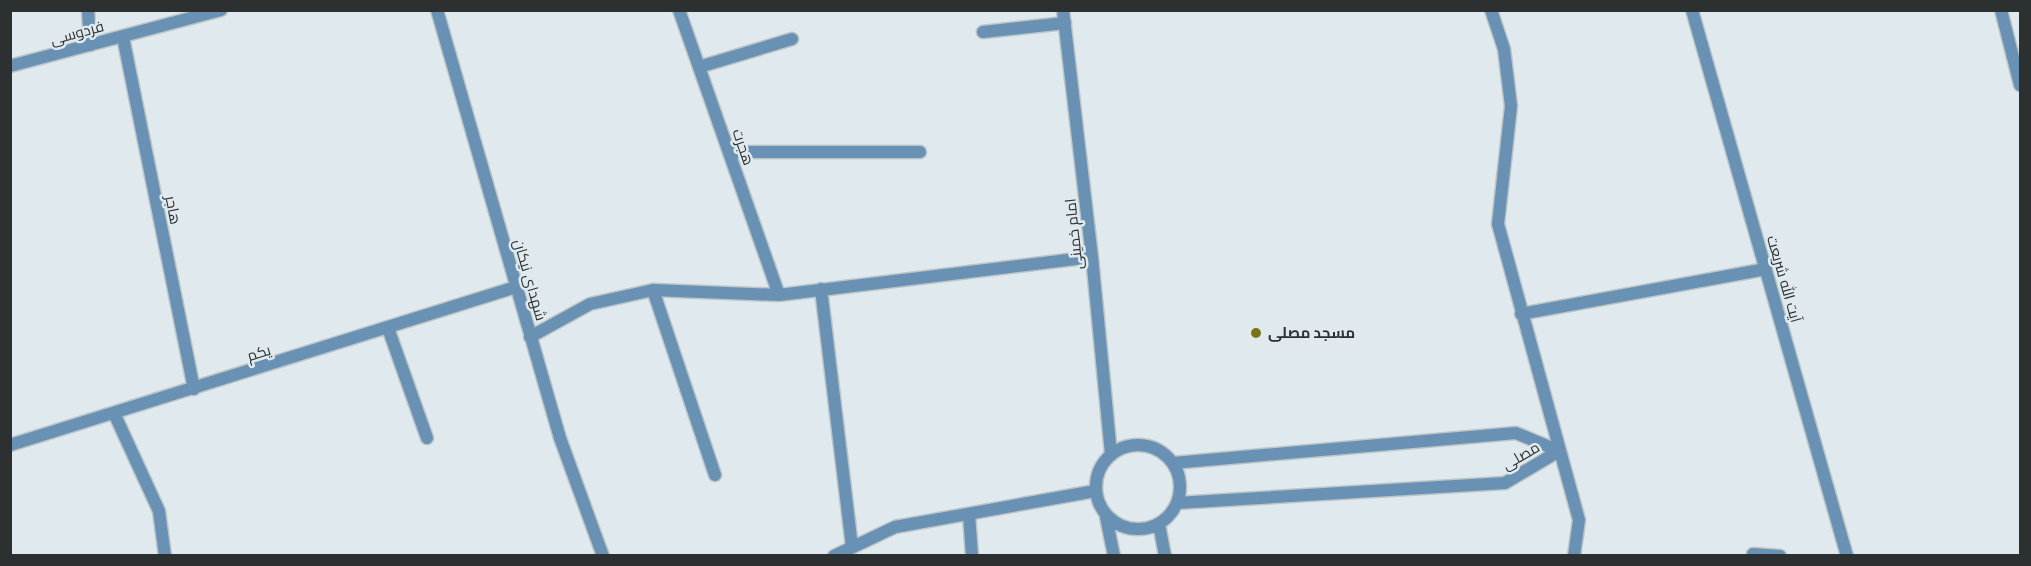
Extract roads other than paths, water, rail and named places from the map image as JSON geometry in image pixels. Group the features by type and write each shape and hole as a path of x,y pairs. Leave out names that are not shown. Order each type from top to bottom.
{"street":[{"path":"88,10 90,45"},
{"name":"فردوسی","path":"10,66 221,10"},
{"name":"شهدای نیکان","path":"437,10 560,438 603,555"},
{"name":"هجرت","path":"679,10 779,295"},
{"path":"1491,10 1504,49 1511,106 1498,224 1579,520 1574,555"},
{"name":"آیت الله شریعت","path":"1692,10 1847,555"},
{"path":"2001,10 2020,85"},
{"path":"982,32 1064,17"},
{"name":"امام خمینی","path":"1064,17 1092,257 1111,454"},
{"name":"هاجر","path":"123,36 194,389"},
{"path":"699,67 792,39"},
{"path":"729,152 920,152"},
{"path":"531,336 590,304 653,290 779,295 1092,257"},
{"path":"1521,314 1766,269"},
{"name":"یکم","path":"10,445 516,287"},
{"path":"821,289 852,547"},
{"path":"653,290 715,475"},
{"path":"388,328 427,438"},
{"path":"114,413 159,511 165,555"},
{"name":"مصلی","path":"1173,463 1516,433 1559,451"},
{"path":"1106,517 1131,530 1146,529 1170,516 1177,503 1180,489 1179,476 1173,463 1151,446 1137,444 1111,454 1101,464 1096,477 1095,491 1098,505 1106,517 1114,555"},
{"name":"مصلی","path":"1177,503 1505,483 1559,451"},
{"path":"834,555 895,527 1095,491"},
{"path":"969,514 972,555"},
{"path":"1159,524 1165,555"},
{"path":"1753,554 1780,555"}],"place":[{"name":"مسجد مصلی","path":"1256,333"}]}
